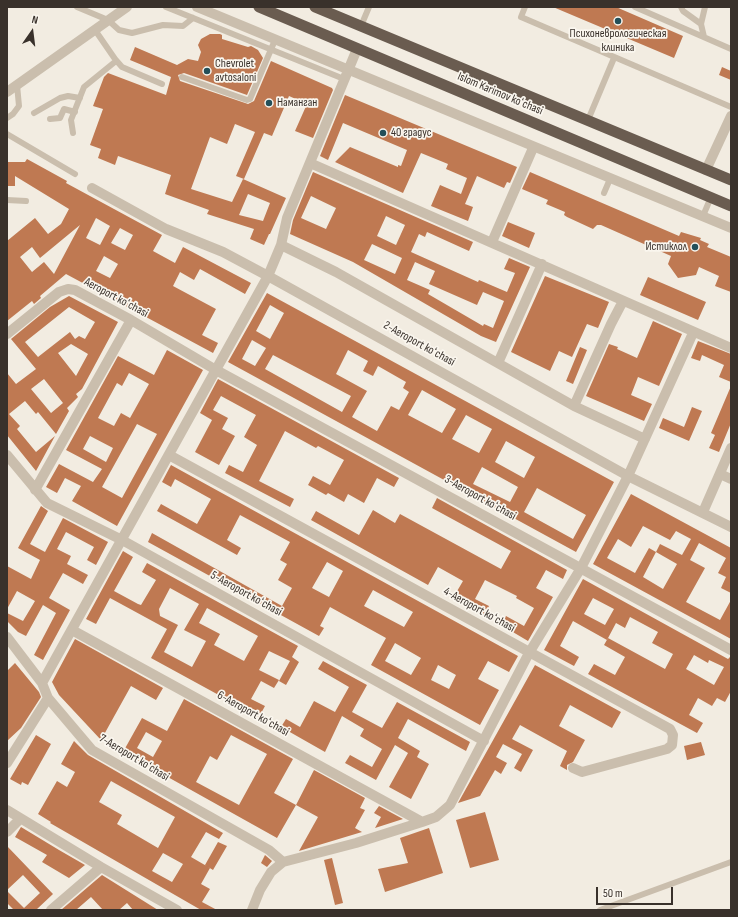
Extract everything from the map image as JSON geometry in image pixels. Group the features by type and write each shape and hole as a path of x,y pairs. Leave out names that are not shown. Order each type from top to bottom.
{"highway":[{"name":"Islom Karimov koʻchasi","path":"259,7 731,206"},
{"name":"Islom Karimov koʻchasi","path":"315,7 731,180"}],"street":[{"path":"7,92 127,7"},
{"path":"197,7 533,148 731,228"},
{"path":"42,683 268,276 281,245 287,218 357,48"},
{"path":"706,170 731,116"},
{"path":"492,242 533,148"},
{"path":"310,163 542,264 693,333 731,348"},
{"name":"2-Aeroport koʻchasi","path":"92,188 166,229 222,252 268,276 628,476 731,527"},
{"path":"281,245 336,272 574,406 645,439"},
{"path":"498,363 542,264"},
{"name":"Aeroport koʻchasi","path":"7,334 60,292 68,289 75,290 131,320 216,370"},
{"path":"574,406 623,301"},
{"path":"35,490 131,320"},
{"path":"252,910 260,890 271,872 283,862 356,843 422,822 436,817 450,805 530,653 581,568 628,476 693,333"},
{"name":"3-Aeroport koʻchasi","path":"216,370 731,650"},
{"path":"703,512 731,448"},
{"name":"5-Aeroport koʻchasi","path":"7,455 47,503 122,540 484,742"},
{"name":"4-Aeroport koʻchasi","path":"169,455 670,729 673,734 672,744 667,749 582,772 573,768"},
{"path":"720,474 731,479"},
{"name":"6-Aeroport koʻchasi","path":"72,630 422,822"},
{"name":"7-Aeroport koʻchasi","path":"7,637 42,683 48,698 92,750 269,850 283,862"},
{"path":"7,763 48,698"},
{"path":"7,810 172,909"},
{"path":"7,832 20,819"},
{"path":"51,910 101,867"}],"lane":[{"path":"77,7 108,20 118,30 132,33 163,25 183,26 193,18"},
{"path":"166,7 344,79"},
{"path":"361,26 369,7"},
{"path":"525,7 521,17 614,58 731,106"},
{"path":"635,7 731,49"},
{"path":"681,7 683,11 701,24"},
{"path":"704,37 701,24 705,7"},
{"path":"95,30 116,61 122,67 162,84"},
{"path":"182,77 246,100 252,96 275,40"},
{"path":"588,120 614,58"},
{"path":"73,133 72,120 84,87 116,61"},
{"path":"7,118 13,114 19,106 17,85"},
{"path":"34,113 60,98 68,96 80,98"},
{"path":"50,119 60,118 64,109 75,112"},
{"path":"7,134 75,174"},
{"path":"604,192 610,179"},
{"path":"703,216 711,197"},
{"path":"7,200 26,201"},
{"path":"600,910 731,862"}],"building":[{"name":"Психоневрологическая клиника","path":"553,7 616,7 683,36 674,58"},
{"path":"210,34 220,34 222,35 222,39 248,47 251,46 258,50 263,58 247,95 184,73 178,75 180,81 248,104 254,101 271,61 332,88 333,90 313,138 295,131 307,104 289,96 272,136 264,133 244,179 236,176 255,132 235,124 227,144 210,137 191,189 232,202 243,179 286,198 264,245 250,239 254,229 207,214 209,210 165,194 171,175 118,156 115,165 98,158 101,149 90,145 103,109 93,106 104,77 108,73 166,95 171,77 130,60 135,47 177,65 188,59 198,61 201,52 198,45 201,39","holes":["248,194 270,203 263,221 239,215"]},
{"path":"722,67 731,71 731,80 719,75"},
{"path":"345,95 517,167 510,183 507,182 504,188 477,176 465,204 473,207 468,221 431,206 440,185 461,194 467,178 446,169 448,164 421,153 403,193 335,162 350,147 398,167 398,165 401,166 407,150 343,123 328,160 320,156"},
{"path":"27,159 67,181 66,183 162,235 153,251 175,263 183,247 251,283 245,294 200,269 194,280 180,272 173,286 216,309 202,335 218,343 213,353 66,274 40,296 41,298 34,304 32,301 7,321 7,241 35,218 48,234 61,224 69,209 15,176 15,186 7,186 7,162 25,162","holes":["96,218 110,226 100,245 86,238","80,225 54,274 44,262 32,272 20,257 32,247 40,258","120,228 133,235 125,250 111,243","104,256 118,264 110,278 96,271"]},
{"path":"313,172 473,242 469,251 427,232 425,237 419,234 411,252 478,282 479,280 507,292 515,273 504,269 509,258 530,267 496,342 481,336 353,262 290,234 293,220","holes":["311,196 336,208 326,229 301,218","386,216 405,225 396,245 377,236","372,244 402,258 395,274 364,260","415,262 435,271 429,284 477,305 483,292 504,301 493,328 484,324 483,326 428,294 430,290 407,280"]},
{"path":"530,172 679,236 681,232 701,238 700,240 709,244 707,247 731,257 731,292 715,286 719,276 699,267 696,275 678,278 668,264 671,256 601,225 597,225 593,229 567,217 564,215 565,212 546,204 548,200 522,189"},
{"path":"508,222 535,233 529,248 502,236"},
{"path":"545,276 609,302 598,328 587,324 572,357 559,351 550,371 511,352"},
{"path":"648,277 706,302 698,320 640,295"},
{"path":"267,293 614,482 576,552 228,362","holes":["270,305 284,313 270,339 256,331","252,340 266,348 255,366 242,359","348,350 368,361 363,371 373,376 378,366 406,382 403,388 409,392 399,410 391,406 377,431 352,417 367,391 336,374","273,355 351,396 342,412 265,369","422,390 456,409 442,433 408,415","466,415 492,429 479,453 452,439","506,441 535,457 524,478 495,462","482,467 518,487 510,502 473,484","537,488 586,515 573,539 524,512"]},
{"path":"69,296 118,322 82,389 76,394 78,397 67,408 69,411 56,434 38,412 36,414 25,401 9,414 20,426 17,429 36,452 55,436 36,471 7,435 7,373 16,384 36,369 11,339 50,307","holes":["69,307 95,322 85,339 79,336 75,339 70,332 38,357 25,342","71,344 88,354 76,376 58,353","44,379 63,403 51,413 31,389"]},
{"path":"653,321 682,334 659,386 638,377 631,395 652,404 644,421 586,396 609,344 618,347 617,349 637,358"},
{"path":"698,341 731,354 731,382 719,377 724,365 702,355 700,361 691,358"},
{"path":"580,347 587,350 573,384 566,381"},
{"path":"167,350 203,370 117,526 72,501 81,486 65,478 57,493 46,487 59,464 93,482 102,469 66,450 118,356 154,375","holes":["129,373 149,384 130,418 121,413 114,426 98,418 117,383 122,386","137,424 157,434 122,498 102,487","90,436 113,448 106,462 83,449"]},
{"path":"218,379 399,478 394,487 377,478 364,503 348,494 344,502 328,493 326,495 308,485 313,476 330,485 344,460 318,446 316,448 285,431 259,481 294,499 290,507 225,473 229,465 243,472 257,445 244,437 256,415 221,396 213,410 228,418 222,429 235,436 219,465 195,452 212,420 200,413"},
{"path":"731,386 731,423 719,452 709,448 715,435 711,433"},
{"path":"692,407 702,411 689,441 659,428 663,418 684,427"},
{"path":"171,465 518,656 509,672 488,661 478,679 499,690 480,725 371,665 386,638 330,607 320,626 324,628 319,636 148,542 152,533 282,606 292,588 278,580 287,564 280,560 290,542 240,515 227,540 241,548 237,555 157,511 161,504 197,524 211,499 175,479 171,487 162,482","holes":["327,562 343,571 329,597 312,588","373,590 413,612 404,627 364,606","395,643 421,658 411,675 385,661","438,665 456,675 449,689 431,680"]},
{"path":"631,494 731,548 731,593 721,588 726,577 718,573 726,558 699,543 690,560 705,568 686,602 720,620 731,600 731,639 593,564","holes":["643,526 670,540 676,531 691,539 682,555 660,544 656,552 649,548 635,573 607,558 618,539 631,547","656,552 677,564 663,589 643,577"]},
{"path":"437,498 567,570 563,579 546,570 536,588 553,597 528,641 501,625 506,616 524,626 534,608 516,598 517,596 485,580 475,599 489,606 484,616 453,598 463,581 438,567 428,585 311,520 316,511 359,535 373,510 395,523 400,514 501,569 511,551 432,508"},
{"path":"41,506 48,511 30,544 45,552 63,518 108,542 96,565 87,560 94,547 66,532 57,549 71,556 67,564 88,575 83,584 63,573 49,598 70,610 43,660 34,655 56,613 43,605 26,636 18,632 7,621 7,613 23,621 35,601 17,591 7,609 7,566 31,579 40,560 18,548"},
{"path":"123,551 133,557 114,591 141,605 156,580 142,572 147,563 298,646 292,657 299,662 286,685 279,681 290,661 269,651 259,670 279,680 274,688 261,681 251,699 265,706 259,717 151,658 167,629 110,598 96,624 86,619","holes":["170,588 199,604 184,630 206,641 192,667 164,652 178,625 160,616 159,609","207,608 258,636 244,661 214,645 220,634 199,623"]},
{"path":"583,579 728,659 731,656 731,691 725,702 717,698 712,706 698,698 689,715 703,723 697,733 588,674 594,664 615,675 625,657 604,645 607,640 573,621 560,646 579,657 574,666 544,650","holes":["593,598 614,609 605,625 584,614","630,617 658,632 652,643 673,654 665,669 608,638 616,623 625,628","694,655 708,663 709,660 724,667 714,685 686,669"]},
{"path":"75,639 163,688 156,700 131,686 101,740 59,695 52,682"},
{"path":"323,661 367,685 352,712 382,728 397,702 470,742 466,751 408,719 398,738 420,751 417,757 429,764 411,799 389,787 408,753 395,745 376,780 345,763 350,755 372,767 382,749 360,736 364,729 342,716 325,752 281,727 286,719 300,727 314,701 335,712 349,687 318,669"},
{"path":"15,663 39,692 41,697 21,728 7,741 7,671"},
{"path":"535,665 621,712 612,728 570,705 559,726 585,740 573,762 567,765 567,770 560,766 567,751 520,725 512,739 533,750 521,772 514,768 522,754 503,744 496,757 507,763 501,774 495,770 480,796 458,803"},
{"path":"184,699 293,759 274,793 296,805 277,838 123,752 142,718 167,731","holes":["146,732 162,741 153,757 137,748","231,735 267,754 239,805 196,782 210,756 217,760"]},
{"path":"36,735 51,744 28,785 22,782 21,785 10,779"},
{"path":"74,741 88,755 223,833 219,839 206,832 191,857 210,868 201,884 210,889 202,902 217,910 201,910 50,823 51,822 38,814 57,781 67,787 75,772 61,764","holes":["111,781 175,817 158,848 117,824 122,815 99,802","163,853 183,864 172,882 152,871"]},
{"path":"701,742 705,755 687,760 684,746"},
{"path":"314,770 365,798 360,808 365,810 355,828 362,832 299,851 318,817 296,805"},
{"path":"379,806 403,819 375,828 381,817 374,813"},
{"path":"485,812 499,860 470,868 456,820"},
{"path":"21,827 85,865 69,878 42,862 47,855 15,837"},
{"path":"429,828 443,873 385,892 378,869 408,863 400,838"},
{"path":"218,842 227,846 213,870 205,865"},
{"path":"7,846 53,894 36,910 14,910 7,903 7,891 24,908 40,893 23,875 7,890"},
{"path":"265,855 272,861 267,867 261,863"},
{"path":"332,858 343,903 335,905 324,860"},
{"path":"102,875 158,910 133,910 127,903 119,910 103,910 91,897 76,910 61,910"}],"place":[{"name":"Психоневрологическая клиника","path":"618,21"},
{"name":"Chevrolet avtosaloni","path":"207,71"},
{"name":"Наманган","path":"269,103"},
{"name":"40 градус","path":"383,133"},
{"name":"Истиклол","path":"695,247"}]}
